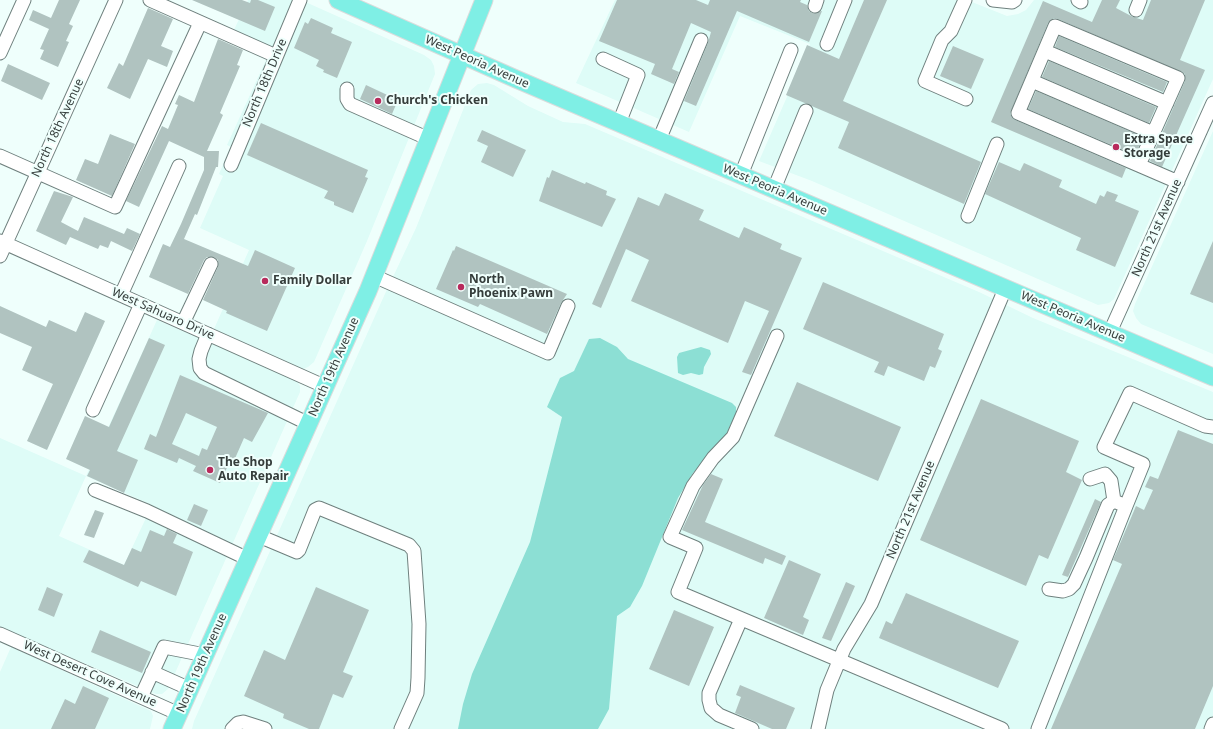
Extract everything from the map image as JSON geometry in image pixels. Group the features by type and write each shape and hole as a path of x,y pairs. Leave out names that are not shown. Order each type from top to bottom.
{"main road":[{"name":"West Peoria Avenue","path":"338,0 619,123 1213,377"},
{"name":"North 19th Avenue","path":"176,721 326,387 374,276 484,0"}],"street":[{"path":"0,53 24,0"},
{"name":"North 18th Avenue","path":"0,256 3,242 38,173 116,0"},
{"path":"150,0 276,56"},
{"name":"North 18th Drive","path":"231,165 300,0"},
{"path":"827,44 845,0"},
{"path":"965,0 951,31 942,40 925,81 966,99"},
{"path":"992,0 1012,2 1015,0"},
{"path":"0,156 115,207 200,23"},
{"path":"1139,165 1178,78 1055,26 1018,113 1178,182"},
{"path":"659,140 701,40"},
{"path":"741,175 791,50"},
{"path":"1045,51 1167,103"},
{"path":"603,59 638,75 619,123"},
{"path":"1032,81 1154,133"},
{"path":"347,89 347,99 350,104 429,139"},
{"name":"North 21st Avenue","path":"1110,332 1213,103"},
{"path":"774,189 806,111"},
{"path":"968,216 998,144"},
{"path":"121,295 179,166"},
{"name":"West Sahuaro Drive","path":"3,242 326,387"},
{"path":"183,323 211,264"},
{"path":"374,276 548,353 568,306"},
{"name":"North 21st Avenue","path":"818,729 826,690 844,649 871,604 1005,289"},
{"path":"93,410 141,304"},
{"path":"208,334 199,360 200,368 204,373 309,424"},
{"path":"777,336 733,437 713,458 692,486 670,537 696,548 678,592 1002,729"},
{"path":"1038,729 1120,504 1143,464 1104,447 1130,393 1205,426 1213,426"},
{"path":"1090,479 1105,474 1111,481 1120,504"},
{"path":"95,490 147,511 248,559"},
{"path":"1049,589 1063,591 1069,589 1074,584 1108,504 1120,504"},
{"path":"259,536 297,552 300,550 316,510 319,508 408,545 414,551 419,624 417,686 416,693 402,729"},
{"path":"741,619 709,693 709,700 711,708 719,715 752,729"},
{"name":"West Desert Cove Avenue","path":"0,634 141,697 176,721"},
{"path":"141,697 164,647 205,654"},
{"path":"152,672 190,689"},
{"path":"232,729 238,723 243,722 265,729"}],"shaded area":[{"path":"248,0 301,0 424,55 431,60 434,66 435,74 367,241 314,362 303,369 214,329 249,250 200,228 223,176 219,174 231,147 227,145 271,49 233,32"},
{"path":"615,0 967,0 1007,16 1018,14 1026,10 1034,0 1213,0 1213,79 1114,299 1109,303 1098,305 812,181 759,161 810,44 740,16 689,132 576,83"},
{"path":"487,83 494,85 528,106 563,122 585,124 979,292 1033,318 1213,392 1213,729 192,729 194,721 384,296 416,228 471,90 478,84"},
{"path":"1213,131 1213,354 1141,324 1133,311"},
{"path":"157,320 297,381 300,386 300,392 168,689 162,694 156,694 0,627 0,438 86,476","holes":["86,476 152,505 124,565 59,536"]},
{"path":"600,338 617,347 628,359 732,403 736,407 736,413 725,437 693,473 678,498 642,586 630,607 617,616 609,709 598,729 458,729 463,704 472,674 530,542 562,417 547,407 560,378 574,371 589,339"},
{"path":"701,347 710,350 711,354 704,367 703,374 699,375 691,373 683,375 678,373 677,357 679,353"},
{"path":"11,647 151,711 153,716 150,729 0,729 0,672"}],"building":[{"path":"59,0 80,0 69,24 73,26 66,41 69,42 58,67 40,59 44,50 40,49 49,29 29,20 33,10 51,18"},
{"path":"192,0 242,0 250,3 251,0 258,0 275,7 265,31"},
{"path":"617,0 696,0 708,5 710,0 801,0 800,2 807,5 809,11 812,13 822,11 809,42 737,11 696,106 684,101 708,43 711,32 691,23 672,69 679,72 674,84 651,74 655,64 599,41"},
{"path":"864,0 887,0 843,101 981,162 964,204 838,148 849,122 786,95 807,45 839,59"},
{"path":"1102,0 1120,0 1116,8 1133,17 1143,20 1151,0 1205,0 1180,60 1205,70 1162,167 1150,161 1185,81 1185,74 1058,19 1054,18 1048,23 1010,114 1015,120 1126,168 1122,178 991,122 1043,1 1092,22"},
{"path":"148,8 173,19 161,46 173,51 167,67 148,59 130,99 107,88 119,63 123,66"},
{"path":"311,18 333,28 331,33 352,42 337,78 323,72 324,70 316,66 319,60 294,48 305,22 308,24"},
{"path":"1059,36 1167,82 1163,92 1055,47"},
{"path":"218,39 243,50 237,65 240,66 220,113 223,115 207,151 219,151 218,167 216,167 197,215 195,214 184,239 248,266 255,250 295,268 267,331 226,313 227,311 203,300 218,267 218,260 214,257 207,257 204,260 188,294 149,277 163,244 170,247 181,224 204,170 204,157 169,141 139,207 126,201 162,126 168,129 178,105 175,104 179,95 194,102"},
{"path":"953,46 984,59 971,89 940,76"},
{"path":"1049,61 1156,107 1149,123 1042,77"},
{"path":"8,64 50,83 42,100 1,81"},
{"name":"Church's Chicken","path":"366,85 398,100 392,114 360,99"},
{"path":"1036,91 1143,137 1135,155 1028,109"},
{"path":"261,123 368,170 365,177 368,178 353,213 334,205 334,202 324,198 328,191 247,155"},
{"path":"482,130 526,150 513,177 481,162 488,146 477,141"},
{"path":"110,134 135,144 112,196 76,180 85,159 98,164"},
{"path":"999,162 1020,171 1024,163 1062,180 1059,187 1096,204 1100,195 1104,197 1107,191 1118,195 1115,201 1139,211 1115,267 1076,250 1081,238 985,194"},
{"path":"552,170 585,184 586,182 607,191 606,195 616,199 602,227 539,201 547,177 549,178"},
{"path":"54,191 73,197 61,222 78,231 84,217 124,234 127,228 140,234 132,251 111,241 108,248 100,245 98,249 70,237 66,245 36,231"},
{"path":"665,193 704,210 699,220 739,238 744,227 782,244 780,249 802,258 751,375 742,372 769,311 745,301 728,343 631,301 649,260 626,249 601,308 592,304 638,197 659,206"},
{"path":"1213,241 1213,303 1190,294"},
{"path":"456,246 567,294 561,303 547,334 480,304 478,307 436,289"},
{"path":"823,282 944,334 938,349 942,351 935,368 930,366 924,381 888,366 884,376 874,372 879,362 803,329"},
{"path":"0,306 46,327 49,320 76,332 85,312 105,321 47,450 27,441 53,384 22,370 32,347 0,333"},
{"path":"149,338 165,345 117,451 138,460 124,493 87,476 90,470 66,459 85,416 109,427"},
{"path":"180,375 268,413 252,442 244,438 233,463 230,461 220,483 193,471 196,466 179,458 177,463 144,449 150,434 156,437","holes":["186,413 217,427 207,450 202,448 199,456 172,444"]},
{"path":"797,382 901,427 878,481 774,436"},
{"path":"981,399 1079,441 1066,472 1082,480 1048,559 1039,555 1026,586 920,540"},
{"path":"1178,430 1213,444 1213,686 1195,729 1051,729 1122,564 1113,560 1136,506 1144,510 1153,490 1145,487 1150,476 1158,479"},
{"path":"711,474 723,479 705,522 786,556 782,565 765,558 763,564 682,530 703,485"},
{"path":"1095,499 1101,502 1068,577 1062,575"},
{"path":"194,504 208,510 201,526 187,520"},
{"path":"95,510 104,513 94,538 84,535"},
{"path":"167,529 177,534 173,543 193,552 176,596 141,581 138,587 83,562 89,550 124,565 132,548 141,552 150,530 164,536"},
{"path":"789,560 821,574 803,617 809,620 803,635 764,618"},
{"path":"846,582 855,586 831,641 822,638"},
{"path":"47,587 63,594 54,617 38,610"},
{"path":"316,587 369,610 343,672 353,676 343,698 333,694 319,729 309,729 283,718 284,714 244,696 264,650 285,660"},
{"path":"906,593 1019,641 998,688 879,638 886,621 892,624"},
{"path":"674,610 714,627 689,686 649,669"},
{"path":"100,630 151,652 142,673 91,652"},
{"path":"740,685 795,708 786,729 772,729 735,713 741,697 736,695"},
{"path":"83,686 109,698 95,729 51,729 65,699 75,704"}],"place":[{"name":"Church's Chicken","path":"378,101"},
{"name":"Extra Space Storage","path":"1116,147"},
{"name":"Family Dollar","path":"265,281"},
{"name":"North Phoenix Pawn","path":"461,287"},
{"name":"The Shop Auto Repair","path":"210,470"}]}
